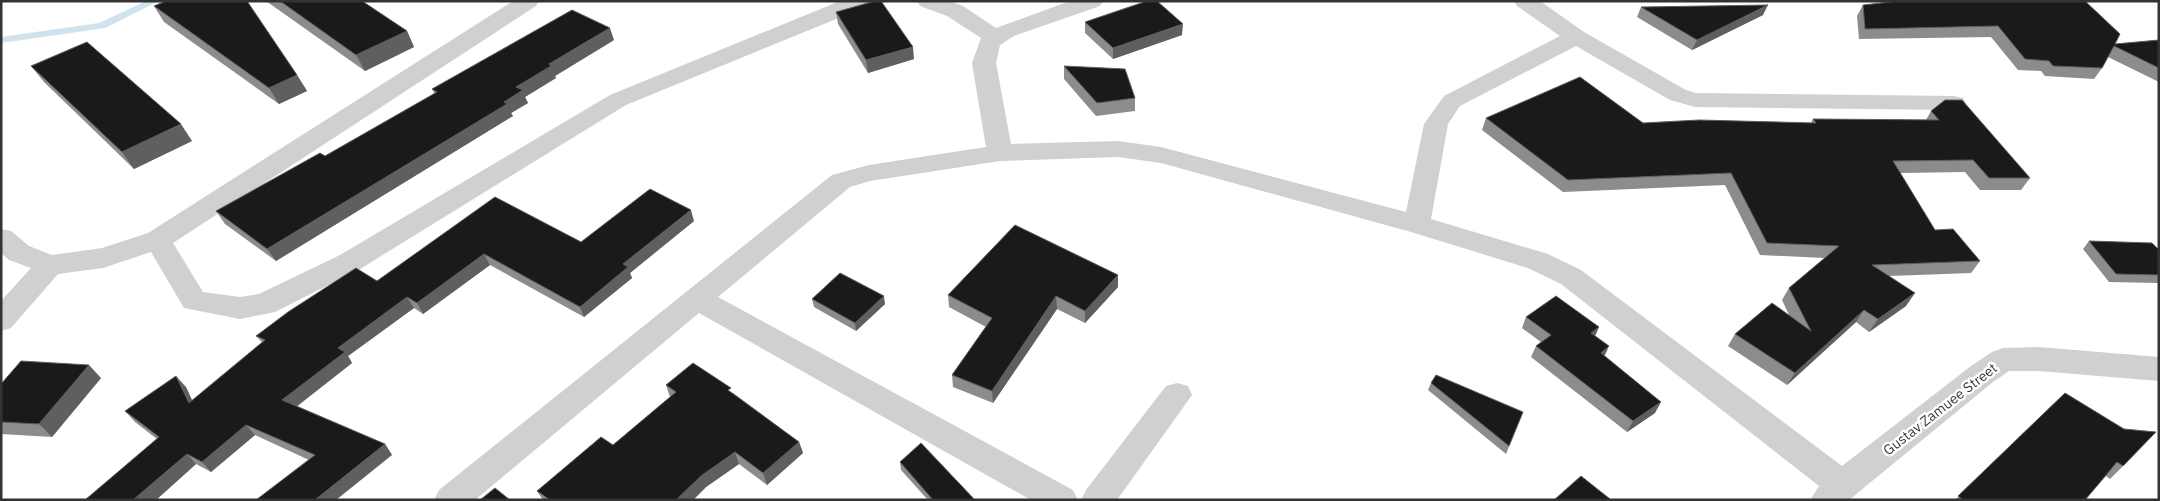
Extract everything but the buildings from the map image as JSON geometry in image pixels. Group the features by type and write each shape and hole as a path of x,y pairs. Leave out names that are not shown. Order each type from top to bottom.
{"street":[{"path":"1,238 19,253 50,264 104,258 158,240 528,1"},
{"path":"158,240 194,301 240,308 265,304 350,262 618,100 860,1"},
{"path":"928,1 955,11 996,38"},
{"path":"1000,152 984,63 989,42 1006,31 1092,1"},
{"path":"1524,1 1576,37 1678,95 1695,100 1954,102"},
{"path":"1417,224 1436,124 1452,101 1576,37"},
{"path":"451,500 841,181 869,173 1000,152 1118,149 1161,155 1417,224 1538,261 1571,276 1835,493"},
{"path":"1,320 50,264"},
{"path":"697,299 1062,500"},
{"name":"Gustav Zamuee Street","path":"1835,493 1982,374 2003,360 2039,359 2159,369"},
{"path":"1098,500 1177,396"}],"waterway":[{"path":"1,40 101,26 154,1"}]}
